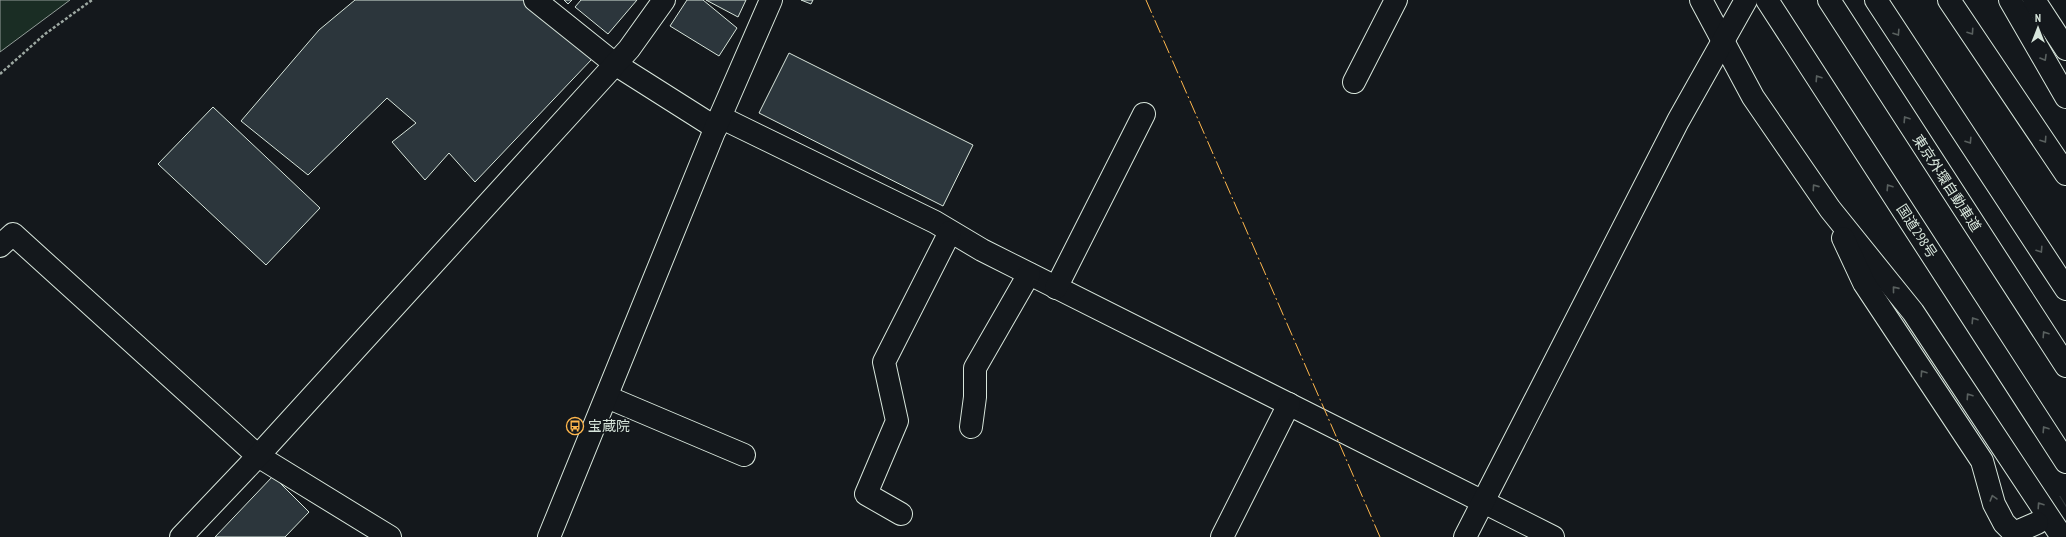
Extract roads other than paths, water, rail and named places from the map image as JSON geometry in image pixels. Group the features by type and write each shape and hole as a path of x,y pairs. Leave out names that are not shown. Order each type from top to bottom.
{"main road":[{"path":"535,0 615,64 718,122 935,222 950,232 1056,288 1553,537"},
{"path":"181,537 258,456 615,64 628,49 664,0"},
{"path":"550,537 718,122 771,0"},
{"path":"1354,82 1396,0"},
{"path":"1701,0 1752,97 1830,209 1913,312 2062,537"},
{"path":"1465,537 1678,121 1722,40 1746,0"},
{"name":"東京外環自動車道","path":"1829,0 2066,366"},
{"path":"1876,0 2066,289"},
{"path":"1949,0 2066,174"},
{"path":"2010,0 2066,97"},
{"path":"2034,0 2066,49"},
{"name":"国道298号","path":"1772,8 2066,462"},
{"path":"1056,288 1144,114"},
{"path":"1830,209 1864,283 1982,461 1994,504 2004,523 2014,533 2037,523"},
{"path":"901,514 866,494 897,421 884,362 950,232"},
{"path":"0,246 14,234 258,456 390,537"},
{"path":"971,426 975,397 975,368 1029,274"},
{"path":"607,397 744,455"},
{"path":"1222,537 1289,404"}],"tunnel":[{"path":"2037,523 2066,505"}],"place":[{"name":"宝蔵院","path":"575,426"}]}
